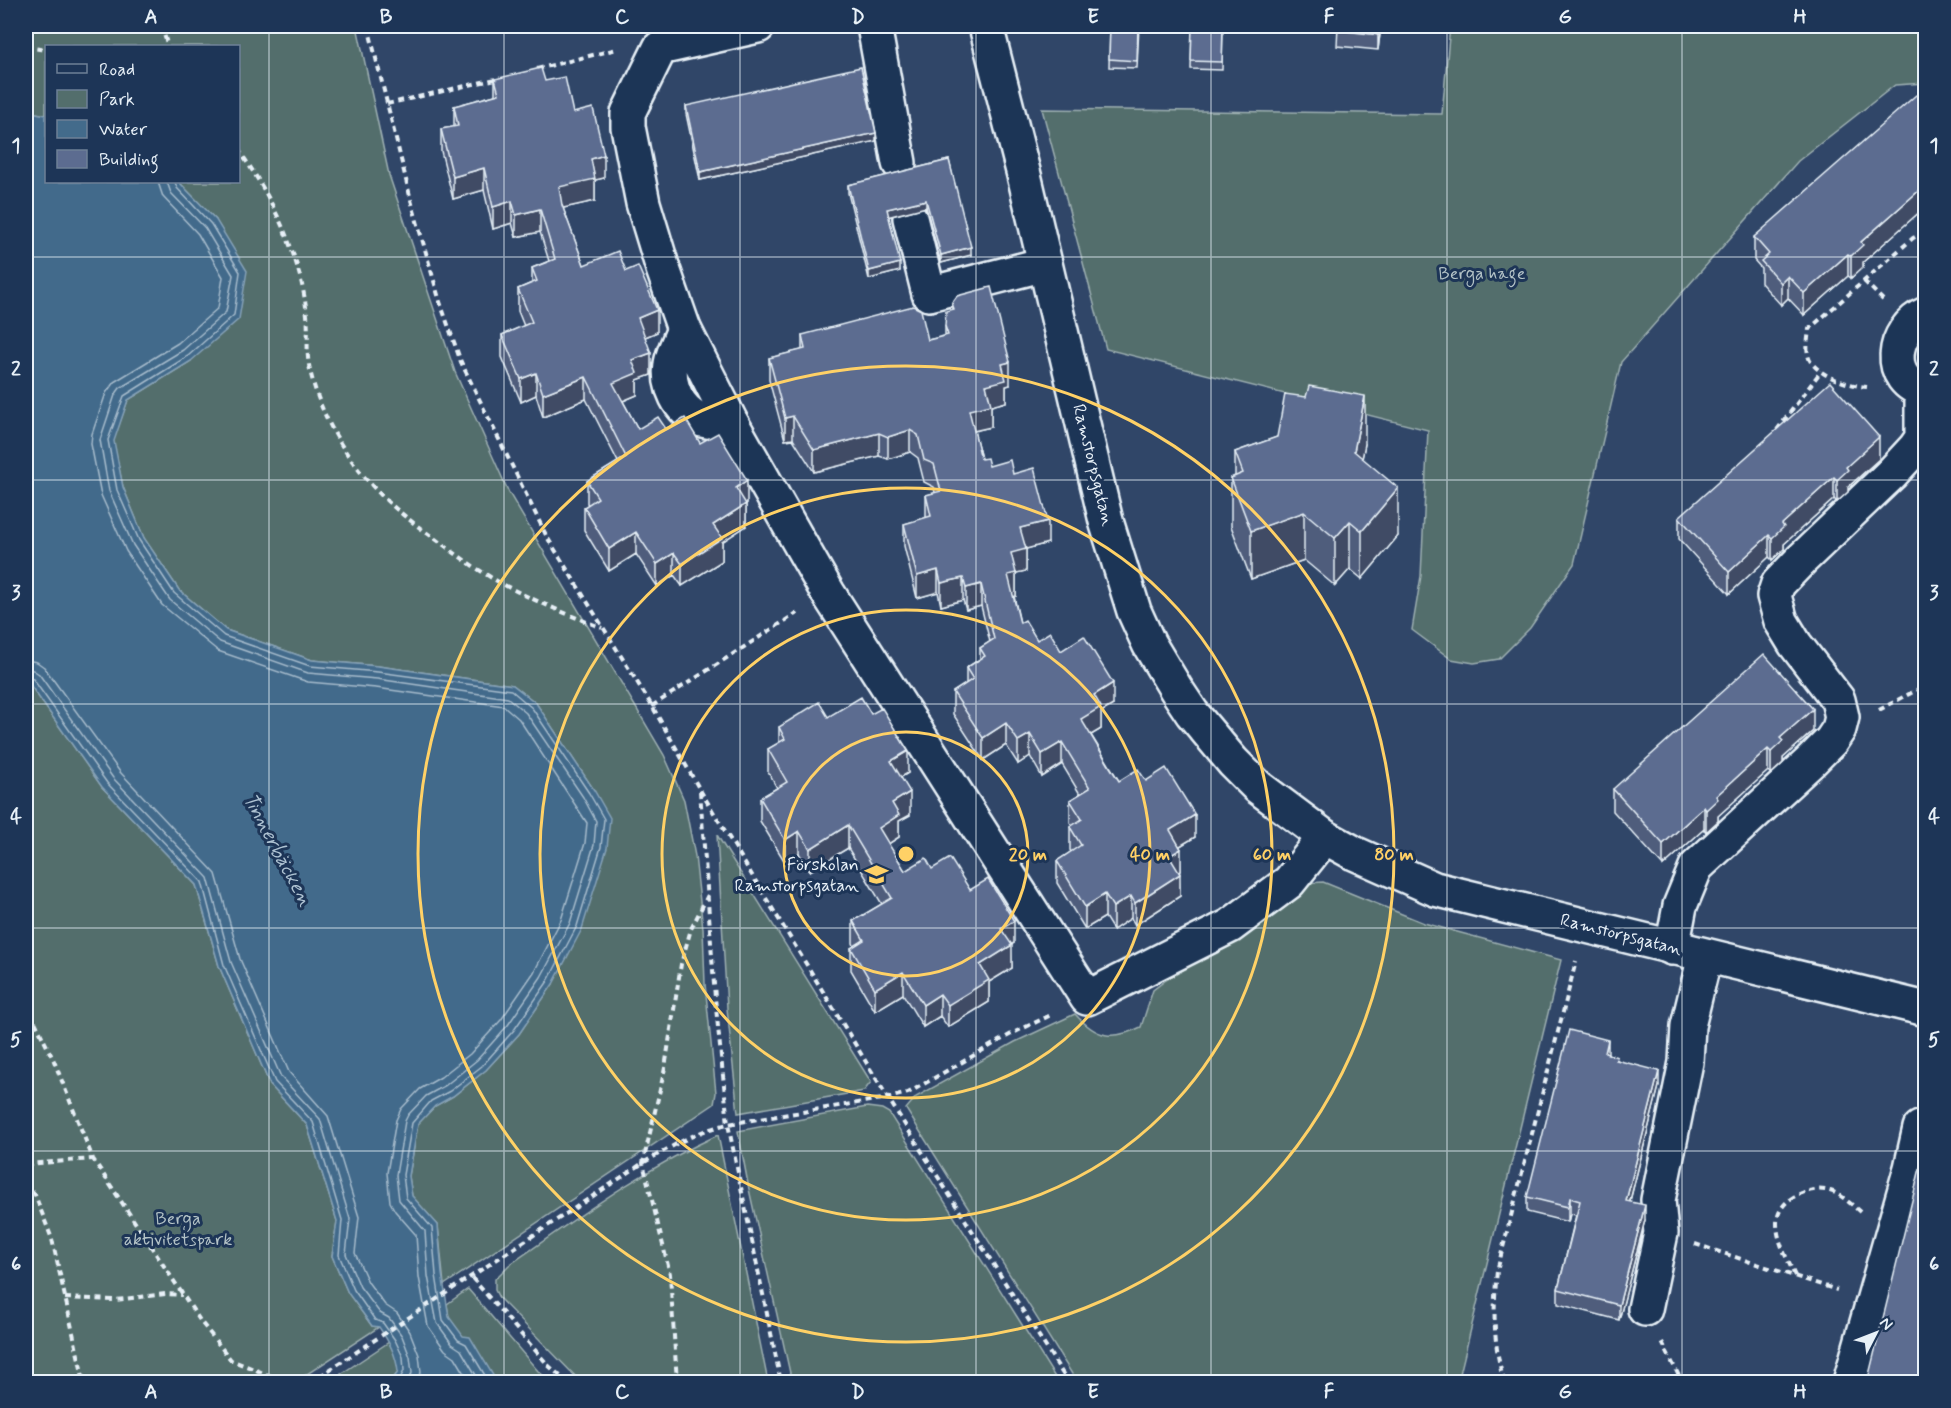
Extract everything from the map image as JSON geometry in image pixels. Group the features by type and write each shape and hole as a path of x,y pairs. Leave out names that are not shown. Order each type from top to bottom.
{"street":[{"path":"758,26 660,48 628,113 628,127 643,203 663,269 684,329 732,424 828,593 1087,998 1230,926 1289,882 1325,837"},
{"path":"874,26 899,163"},
{"name":"Ramstorpsgatan","path":"986,26 1106,521 1134,611 1149,644 1192,713 1233,762 1258,787 1325,837 1354,853 1435,889 1926,1009"},
{"path":"910,218 930,294 1045,264"},
{"path":"1672,948 1680,906 1696,867 1810,762 1831,741 1839,729 1841,721 1838,700 1794,644 1781,621 1774,596 1778,584 1891,474 1922,438 1919,388 1900,372 1896,359 1897,346 1902,333 1916,318 1926,314"},
{"path":"1645,1309 1660,1233 1658,1200 1686,1062 1688,1026 1705,956"},
{"path":"1850,1383 1924,1121"}],"path":[{"path":"161,26 168,45"},
{"path":"368,26 411,200 440,302 461,362 547,537 652,706 700,790 888,1098 1068,1383"},
{"path":"26,47 45,50"},
{"path":"526,72 626,47 660,48"},
{"path":"387,104 503,77"},
{"path":"240,151 285,230 302,286 307,315 309,364 317,396 351,460 381,495 418,526 469,563 513,590 602,628"},
{"path":"1919,388 1878,389 1840,381 1810,361 1807,344 1809,329 1913,238 1926,231"},
{"path":"1772,437 1821,370"},
{"path":"652,706 828,593"},
{"path":"1841,721 1868,716 1926,685"},
{"path":"700,790 715,998 728,1124 781,1383"},
{"path":"677,1383 670,1274 643,1163 665,1068 681,964 691,929 708,894"},
{"path":"1504,1383 1496,1353 1493,1313 1497,1271 1585,926"},
{"path":"311,1383 643,1163 684,1139 706,1129 728,1124 888,1098 908,1092 1013,1033 1087,998"},
{"path":"26,1003 54,1061 93,1159 201,1322 231,1360 286,1383"},
{"path":"26,1164 93,1159"},
{"path":"26,1183 35,1196 52,1239 84,1383"},
{"path":"1795,1277 1780,1240 1777,1221 1784,1206 1797,1194 1812,1190 1830,1191 1854,1206 1862,1213 1875,1232 1886,1253"},
{"path":"1660,1233 1872,1302"},
{"path":"472,1278 549,1366 567,1383"},
{"path":"65,1298 117,1300 166,1294 183,1295"},
{"path":"1645,1309 1682,1383"}],"green space":[{"path":"26,26 357,26 389,175 455,372 509,493 664,755 684,800 695,856 703,929 705,984 716,1093 714,1104 444,1285 438,1225 412,1196 409,1176 418,1124 435,1106 453,1096 486,1070 519,1034 553,984 594,790 536,703 513,685 378,666 312,660 226,630 179,590 144,538 123,487 113,441 128,400 191,361 216,220 180,183 240,183 240,45 45,45 45,115 26,111"},
{"name":"Berga hage","path":"1450,26 1925,26 1925,83 1895,85 1798,161 1621,362 1574,564 1530,628 1499,659 1474,663 1451,659 1412,630 1421,576 1428,430 1106,349 1042,109 1442,114"},
{"name":"Berga aktivitetspark","path":"26,679 102,787 196,885 219,966 270,1085 307,1125 337,1221 332,1256 348,1293 372,1326 379,1327 295,1382 26,1382"},
{"path":"717,835 871,1082 864,1091 738,1113 727,1008"},
{"path":"1323,882 1424,923 1561,960 1458,1382 1077,1382 906,1109 916,1097 1015,1042 1075,1014 1091,1028 1105,1035 1122,1034 1141,1027 1153,990 1254,928 1307,883"},
{"path":"867,1107 882,1109 889,1113 1058,1382 792,1382 738,1131"},
{"path":"718,1135 768,1382 581,1382 499,1298 495,1290 495,1279 509,1265 611,1195 663,1163"},
{"path":"468,1289 538,1371 551,1382 497,1382 494,1380 449,1318 447,1304"},
{"path":"389,1342 397,1358 398,1372 391,1382 329,1382"}],"water":[{"name":"Tinnerbäcken","path":"26,111 45,115 45,183 180,183 216,220 247,271 239,319 191,361 128,400 114,441 123,487 144,538 179,590 226,630 312,660 378,666 513,685 536,703 610,818 607,848 582,929 553,984 519,1034 486,1070 453,1096 435,1106 418,1124 409,1176 412,1196 438,1225 442,1274 449,1317 463,1336 470,1337 497,1382 391,1382 398,1372 392,1348 379,1327 372,1326 348,1293 332,1256 337,1221 307,1125 270,1085 219,966 196,885 102,787 26,679"}],"building":[{"path":"1110,26 1138,26 1137,61 1109,59"},
{"path":"1192,26 1223,26 1222,62 1191,61"},
{"path":"1338,26 1379,26 1378,35 1337,30"},
{"path":"861,67 876,133 700,172 686,106"},
{"path":"541,68 545,81 565,77 573,113 593,108 604,155 591,159 595,179 559,187 562,205 584,265 618,251 626,271 638,266 657,310 638,318 651,353 632,360 637,373 613,383 638,429 658,417 666,429 685,418 700,443 718,433 747,480 736,488 746,504 713,525 722,538 682,564 674,553 657,564 636,532 609,549 584,507 598,498 587,481 626,457 586,377 543,394 536,373 521,379 502,335 532,322 518,289 537,281 532,268 555,259 540,209 516,215 512,201 493,207 484,168 453,177 441,129 458,126 454,106 499,94 495,79"},
{"path":"1916,95 1926,97 1926,190 1923,187 1861,242 1863,245 1851,256 1848,254 1804,293 1788,276 1781,283 1761,261 1769,254 1754,237"},
{"path":"949,160 971,247 941,255 926,200 887,209 900,263 869,271 848,185"},
{"path":"991,287 1010,362 1002,364 1006,380 986,385 991,405 969,410 981,459 987,458 989,466 1010,460 1013,474 1034,468 1048,521 1020,528 1026,549 1011,553 1016,573 1008,575 1020,623 1025,620 1037,640 1050,632 1061,651 1084,636 1113,683 1094,695 1101,707 1081,719 1110,767 1119,781 1138,769 1146,781 1166,768 1195,815 1170,830 1181,849 1169,856 1180,874 1135,903 1131,896 1113,907 1105,894 1085,907 1057,861 1081,845 1070,827 1082,819 1070,800 1090,788 1062,742 1042,754 1030,734 1018,741 1006,723 983,738 953,692 973,679 966,668 985,656 980,648 994,639 981,584 966,588 963,578 941,583 938,570 917,576 904,524 931,516 926,495 941,491 934,464 924,460 918,435 910,430 888,437 879,433 814,450 793,416 785,418 769,358 805,349 802,335 913,306 921,310 928,340 948,335 945,326 946,311 954,309 952,303 957,296"},
{"path":"1830,382 1879,437 1846,467 1848,470 1837,480 1834,477 1782,524 1784,527 1772,538 1769,535 1729,572 1679,517"},
{"path":"1309,386 1365,396 1354,451 1398,488 1362,531 1350,521 1335,538 1304,512 1251,531 1231,478 1243,473 1235,452 1277,437 1285,394 1306,397"},
{"path":"1764,654 1813,709 1780,738 1783,741 1771,752 1768,749 1716,796 1718,799 1706,810 1704,807 1663,844 1613,789"},
{"path":"861,697 871,714 882,708 908,751 891,761 910,792 892,803 899,815 879,828 905,871 926,858 932,869 950,858 970,890 988,879 1014,921 1001,929 1012,945 980,965 989,980 948,1005 940,994 923,1005 903,972 875,989 851,948 864,940 853,921 892,898 848,825 810,849 799,831 785,840 760,798 787,782 768,749 785,739 779,727 819,702 828,717"},
{"path":"1569,1030 1608,1040 1605,1053 1617,1057 1616,1060 1659,1071 1626,1201 1645,1205 1619,1305 1558,1289 1580,1201 1570,1198 1568,1207 1527,1197"},
{"path":"1925,1148 1926,1383 1867,1383"}],"place":[{"name":"Förskolan Ramstorpsgatan","path":"877,875"}]}
